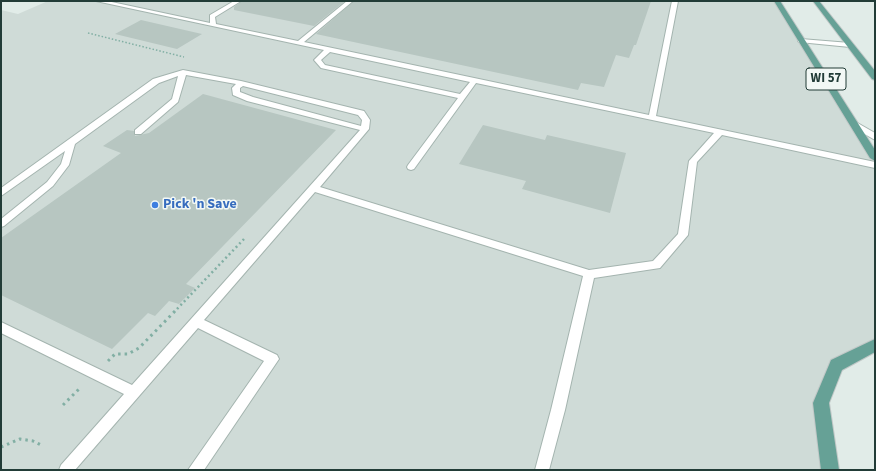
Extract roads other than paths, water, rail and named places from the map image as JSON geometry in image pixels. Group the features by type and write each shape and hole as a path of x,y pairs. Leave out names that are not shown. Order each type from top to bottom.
{"main road":[{"name":"WI 57","path":"777,1 875,158"},
{"name":"WI 57","path":"816,1 875,77"},
{"path":"830,470 821,403 836,365 875,346"}],"street":[{"path":"854,124 875,137"}],"lane":[{"path":"99,1 719,134 875,165"},
{"path":"213,25 212,16 238,1"},
{"path":"299,43 350,1"},
{"path":"652,119 675,1"},
{"path":"801,40 850,45"},
{"path":"328,50 317,60 323,67 462,97"},
{"path":"138,132 175,100 183,72"},
{"path":"1,193 156,81 183,72 241,83 361,113 366,120 365,129 66,470"},
{"path":"411,167 474,81"},
{"path":"241,83 236,88 236,93 250,99 365,129"},
{"path":"314,188 589,274 656,265 683,235 693,161 719,134"},
{"path":"1,224 50,184 65,165 71,143"},
{"path":"542,470 558,410 589,274"},
{"path":"195,470 273,359 196,322"},
{"path":"1,327 134,393"}],"place":[{"name":"Pick 'n Save","path":"155,205"}]}
